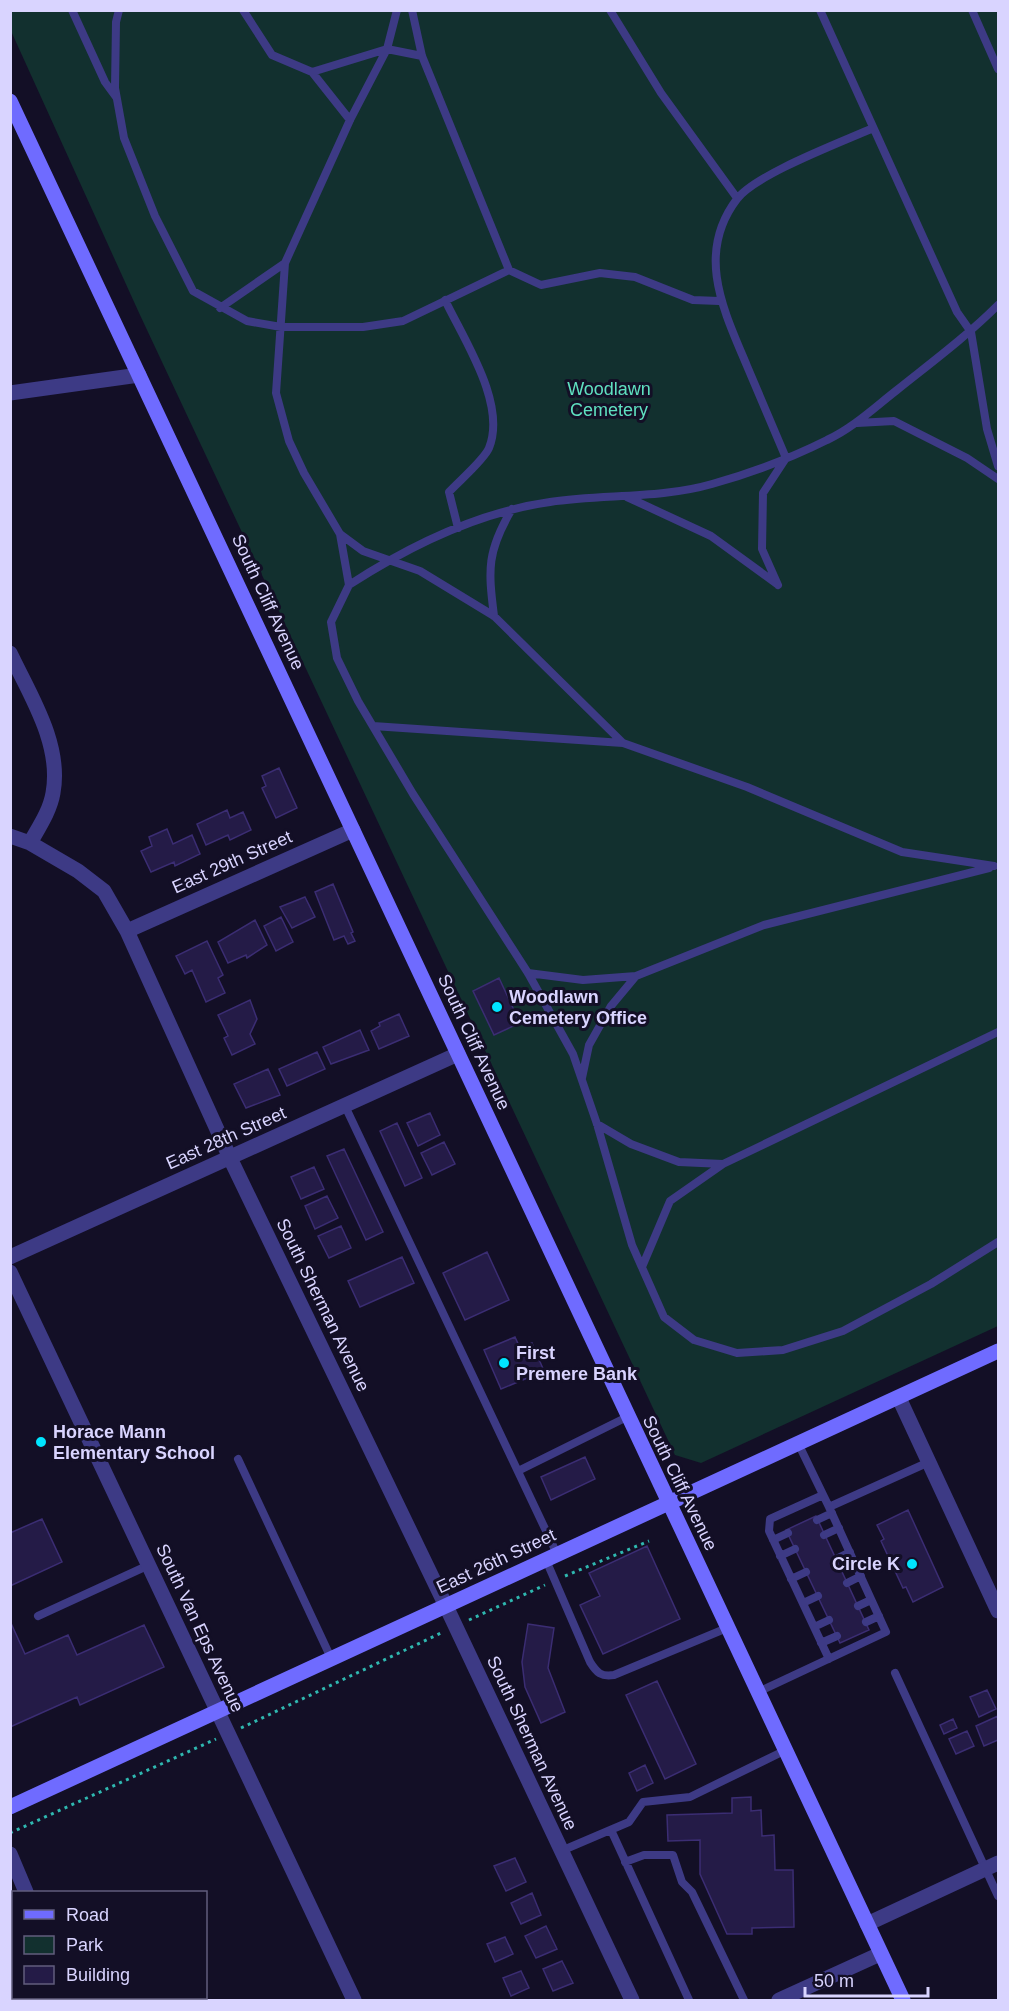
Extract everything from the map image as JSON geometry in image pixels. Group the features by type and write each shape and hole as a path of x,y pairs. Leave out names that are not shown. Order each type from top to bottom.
{"main road":[{"name":"South Cliff Avenue","path":"10,101 903,2001"},
{"name":"East 26th Street","path":"10,1807 999,1352"}],"street":[{"path":"10,393 139,375"},
{"path":"10,653 43,723 51,745 54,769 53,793 44,819 30,843"},
{"name":"East 29th Street","path":"127,931 353,830"},
{"name":"South Sherman Avenue","path":"10,836 30,843 78,871 104,891 127,931 230,1158 446,1606 632,2001"},
{"name":"East 28th Street","path":"10,1257 458,1054"},
{"name":"South Van Eps Avenue","path":"10,1272 354,2001"},
{"path":"899,1398 999,1611"},
{"path":"10,1854 25,1891"},
{"path":"867,1924 992,1866"},
{"path":"779,2001 880,1954"}],"lane":[{"path":"72,10 105,82 117,98"},
{"path":"119,10 116,22 117,98 124,138 155,216 194,291 220,308 247,321 281,327 363,327 403,321 509,270"},
{"path":"243,10 272,55 312,72 350,120"},
{"path":"349,585 340,534 304,473 289,441 276,393 285,263 350,120 387,49 397,10"},
{"path":"412,10 422,56 509,270 541,285 600,273 635,277 693,300 719,301"},
{"path":"621,10 611,13 661,93 737,198"},
{"path":"820,10 957,312 971,332 987,429 999,466"},
{"path":"972,10 999,69"},
{"path":"312,72 387,49 422,56"},
{"path":"786,458 719,301 715,267 720,232 737,198 770,174 873,128"},
{"path":"220,308 285,263"},
{"path":"445,300 490,397 495,422 489,450 449,492 458,528"},
{"path":"999,305 995,312 971,332 855,423 829,440 711,485 626,497 550,502 512,509 458,528 389,559 349,585 331,622 337,658 373,726 471,888 528,973 573,1054 597,1124 632,1245 664,1317 694,1341 737,1353 783,1350 843,1331 931,1284 999,1242"},
{"path":"855,423 894,421 958,453 999,479"},
{"path":"626,497 711,536 778,585 762,549 763,493 786,458"},
{"path":"494,616 488,571 497,534 512,509"},
{"path":"340,534 363,551 420,571 494,616 623,743"},
{"path":"373,726 623,743 747,787 902,852 994,866 764,925 636,976 583,980 528,973"},
{"path":"582,1079 589,1045 611,1006 636,976"},
{"path":"642,1267 670,1201 723,1164 999,1032"},
{"path":"345,1106 518,1471 551,1557 555,1581 597,1673 604,1676 614,1675 728,1628"},
{"path":"597,1124 631,1144 679,1161 723,1164"},
{"path":"518,1471 627,1417"},
{"path":"758,1692 886,1632 798,1443"},
{"path":"238,1459 332,1658"},
{"path":"817,1520 830,1510 929,1462"},
{"path":"823,1495 770,1519 769,1531 829,1659"},
{"path":"825,1535 839,1528"},
{"path":"773,1540 788,1533"},
{"path":"780,1556 795,1549"},
{"path":"836,1559 850,1552"},
{"path":"38,1616 149,1565"},
{"path":"791,1579 807,1572"},
{"path":"847,1583 861,1576"},
{"path":"803,1603 818,1596"},
{"path":"858,1606 871,1600"},
{"path":"866,1622 879,1616"},
{"path":"814,1627 829,1620"},
{"path":"821,1643 837,1636"},
{"path":"895,1673 992,1866 999,1896"},
{"path":"561,1851 629,1822 643,1802 690,1797 786,1750"},
{"path":"611,1830 689,2001"},
{"path":"626,1862 644,1855 673,1856 682,1882 692,1892 744,2001"}],"path":[{"path":"10,1833 228,1734 455,1626 649,1541"}],"green space":[{"name":"Woodlawn Cemetery","path":"10,11 998,11 998,1326 701,1463 675,1455 140,315 11,31"}],"building":[{"path":"279,768 297,808 276,818 262,788 266,786 262,776"},
{"path":"227,810 230,818 243,812 251,830 230,840 228,835 206,845 197,824"},
{"path":"167,829 173,844 192,835 200,854 175,866 174,862 151,872 141,851 152,846 149,837"},
{"path":"333,884 353,932 351,933 355,941 348,944 344,936 334,940 315,892"},
{"path":"305,897 315,917 292,928 280,907"},
{"path":"281,917 293,942 276,951 264,926"},
{"path":"255,920 267,945 247,958 246,955 228,963 218,942"},
{"path":"207,941 223,975 218,978 225,993 206,1002 192,970 185,974 176,956"},
{"name":"Woodlawn Cemetery Office","path":"499,978 520,1023 494,1035 473,991"},
{"path":"250,1000 257,1019 250,1034 255,1044 232,1055 224,1038 228,1036 218,1015"},
{"path":"399,1014 409,1036 379,1049 371,1031 380,1026 379,1023"},
{"path":"360,1030 369,1050 331,1064 323,1047"},
{"path":"317,1052 325,1069 287,1086 279,1069"},
{"path":"268,1069 280,1095 246,1108 234,1084"},
{"path":"430,1113 440,1135 418,1146 407,1123"},
{"path":"397,1123 422,1178 405,1186 380,1131"},
{"path":"444,1142 455,1164 432,1175 421,1153"},
{"path":"344,1149 383,1232 366,1240 327,1156"},
{"path":"314,1167 324,1189 301,1199 291,1177"},
{"path":"327,1196 338,1218 315,1229 305,1206"},
{"path":"341,1226 351,1248 329,1258 318,1236"},
{"path":"487,1252 509,1300 465,1320 443,1273"},
{"path":"402,1257 414,1283 360,1307 348,1281"},
{"path":"515,1337 520,1348 532,1343 544,1371 501,1389 484,1350"},
{"path":"585,1457 595,1479 551,1500 541,1477"},
{"name":"Circle K","path":"908,1510 943,1587 913,1602 906,1587 903,1588 881,1541 884,1539 877,1525"},
{"name":"Circle K","path":"816,1516 869,1630 840,1643 786,1530"},
{"path":"42,1519 62,1562 10,1586 10,1533"},
{"path":"647,1546 680,1619 603,1654 580,1605 600,1596 589,1573"},
{"path":"10,1621 25,1654 68,1635 77,1655 144,1625 164,1667 80,1705 77,1697 10,1727"},
{"path":"528,1624 554,1628 548,1668 565,1712 541,1723 525,1687 522,1662"},
{"path":"657,1681 696,1764 665,1779 626,1695"},
{"path":"987,1690 996,1709 979,1717 970,1697"},
{"path":"998,1716 998,1740 984,1746 976,1726"},
{"path":"953,1719 957,1728 944,1734 940,1725"},
{"path":"967,1731 974,1746 956,1754 949,1739"},
{"path":"645,1765 653,1783 637,1791 629,1773"},
{"path":"751,1797 751,1811 761,1810 762,1836 774,1835 775,1870 793,1870 794,1927 752,1928 752,1934 727,1934 700,1874 700,1840 668,1841 667,1815 732,1813 732,1798"},
{"path":"515,1858 526,1882 506,1891 494,1866"},
{"path":"532,1893 541,1915 521,1924 511,1903"},
{"path":"546,1926 557,1949 536,1958 525,1936"},
{"path":"505,1937 513,1954 495,1962 487,1944"},
{"path":"562,1961 573,1983 553,1991 543,1969"},
{"path":"521,1971 529,1988 511,1996 503,1978"}],"place":[{"name":"Woodlawn Cemetery Office","path":"497,1007"},
{"name":"First Premere Bank","path":"504,1363"},
{"name":"Horace Mann Elementary School","path":"41,1442"},
{"name":"Circle K","path":"912,1564"}]}
